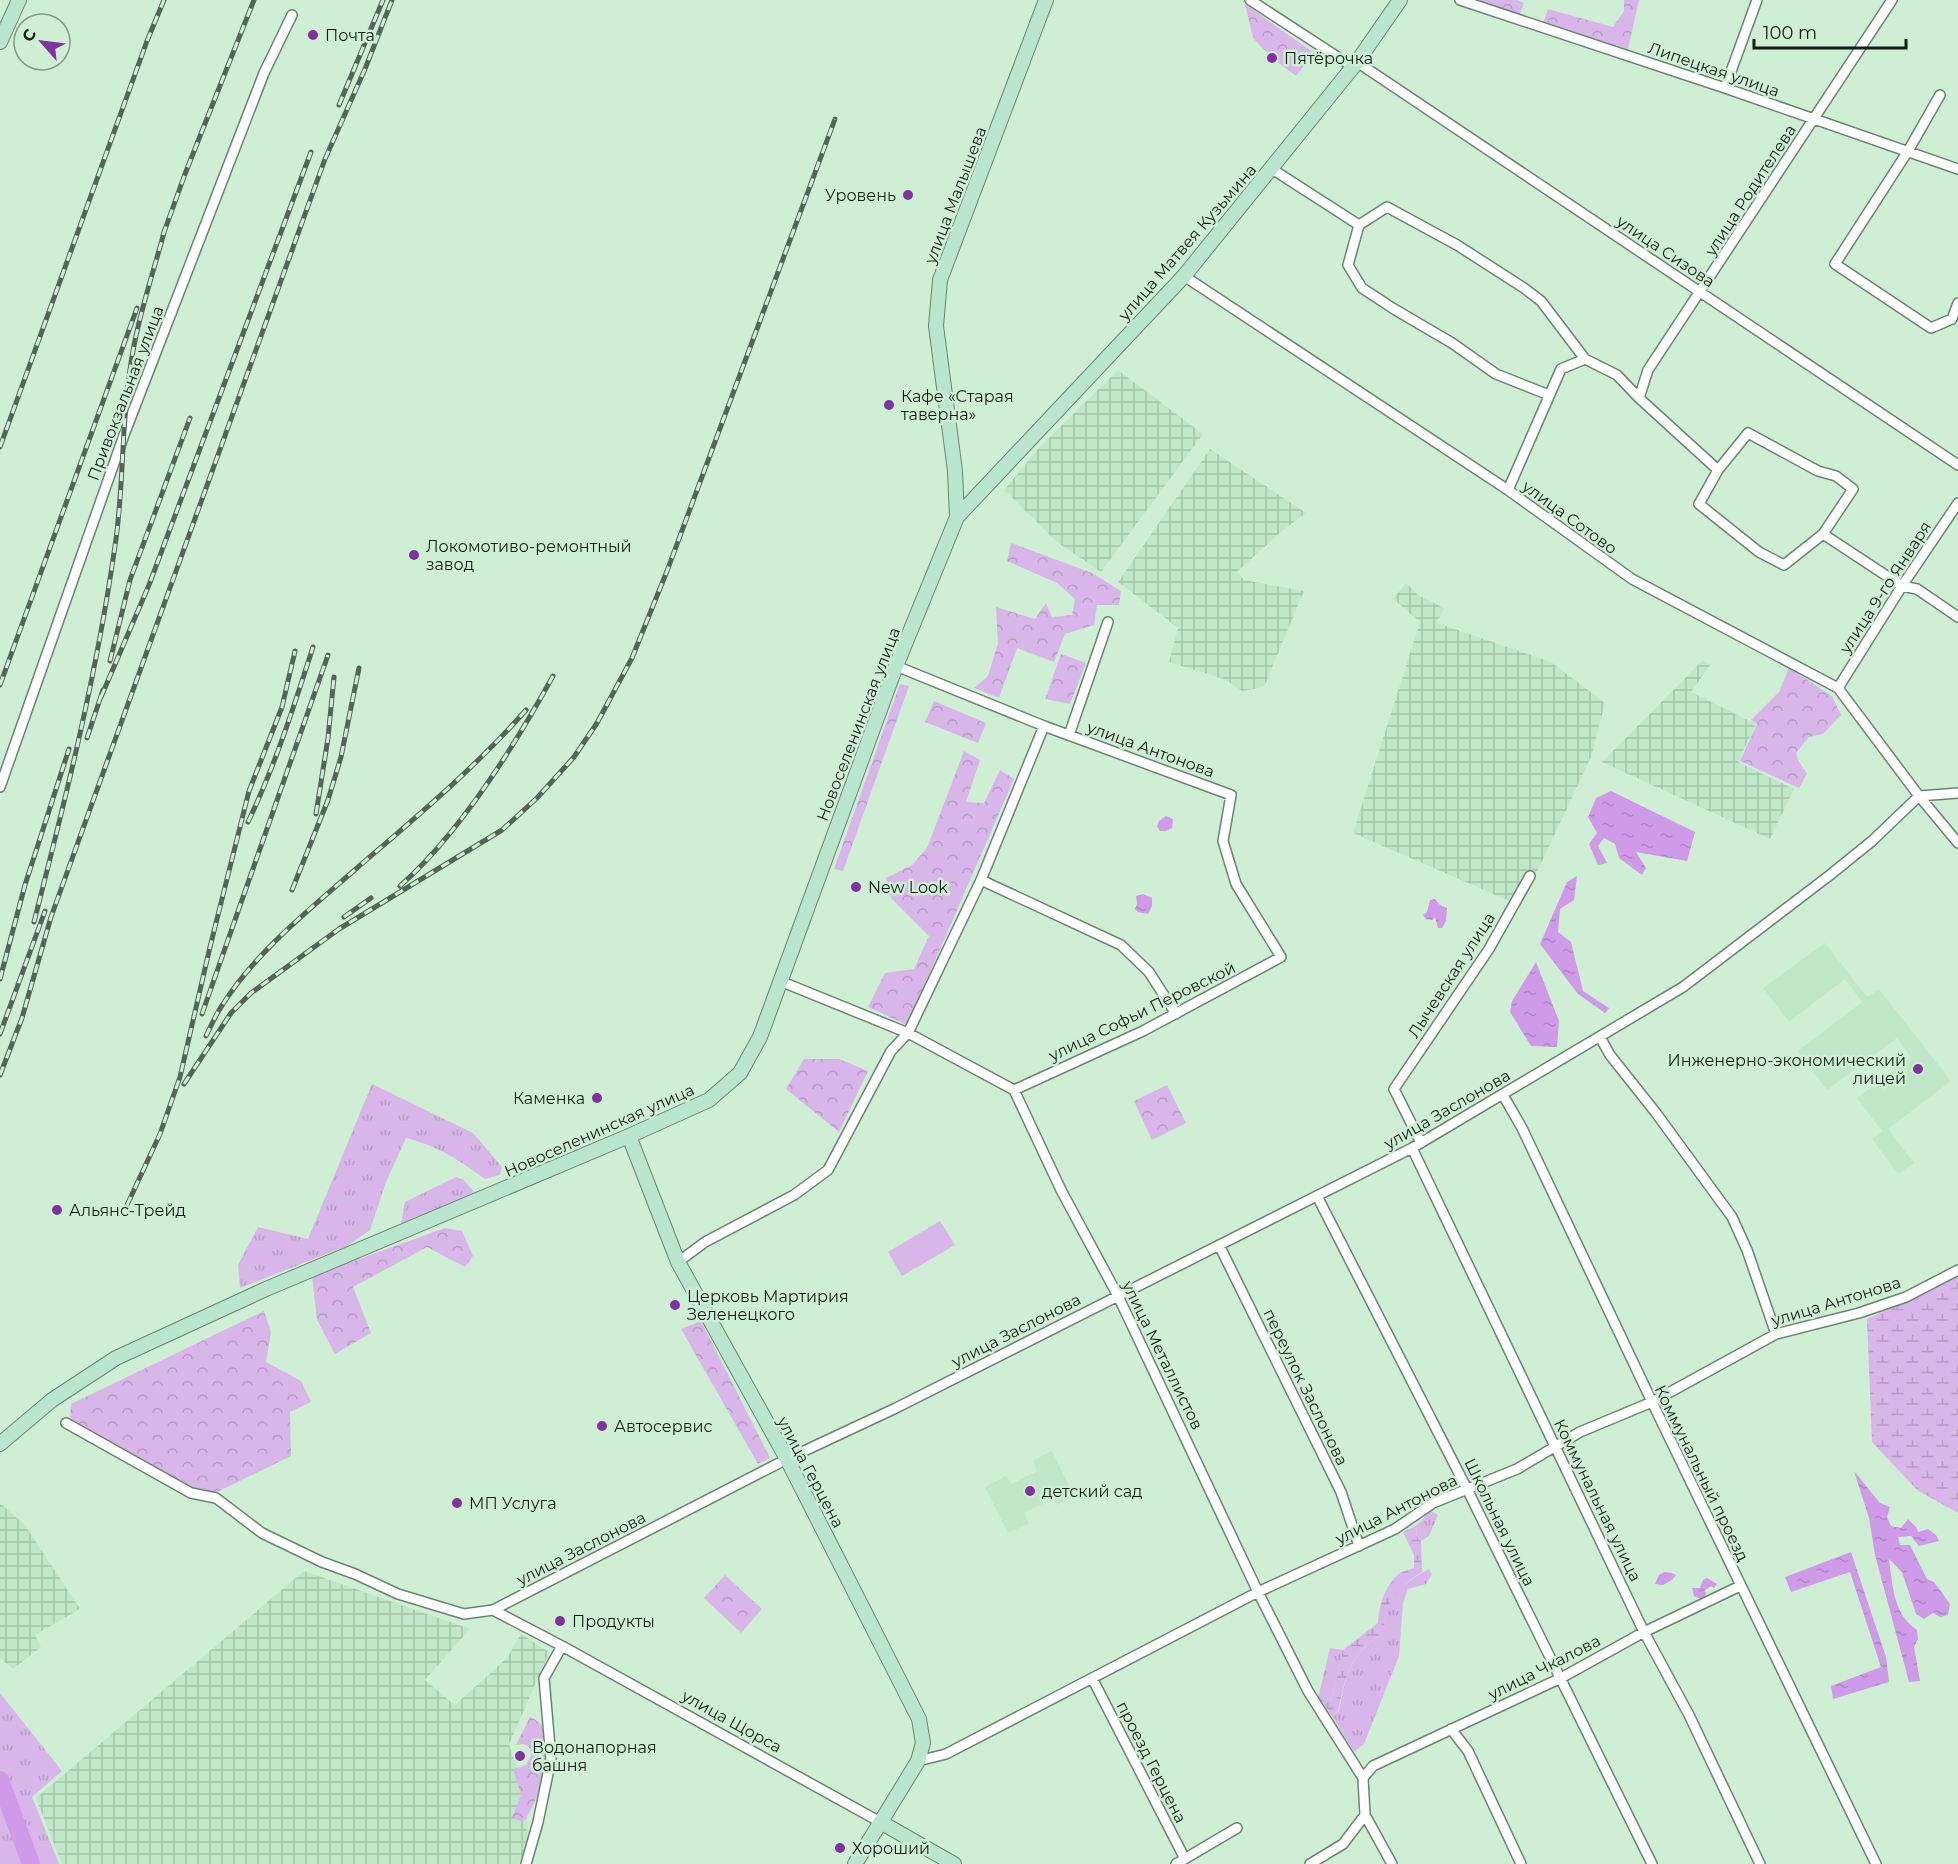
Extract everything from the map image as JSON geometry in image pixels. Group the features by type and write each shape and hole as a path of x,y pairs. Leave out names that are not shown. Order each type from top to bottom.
{"main road":[{"path":"0,42 19,0"},
{"name":"улица Малышева","path":"957,517 955,471 936,326 940,280 1046,0"},
{"name":"улица Матвея Кузьмина","path":"957,517 1184,276 1355,65 1400,0"},
{"name":"Новоселенинская улица","path":"0,1444 52,1400 116,1358 266,1289 709,1100 740,1073 760,1037 896,666 957,517"},
{"name":"улица Герцена","path":"629,1136 678,1262 787,1459 919,1719 923,1743 918,1761 855,1864"},
{"name":"улица Щорса","path":"882,1822 954,1864"}],"street":[{"name":"улица Сизова","path":"1250,0 1355,65 1958,465"},
{"name":"Липецкая улица","path":"1460,0 1725,88 1958,169"},
{"path":"1725,88 1757,0"},
{"name":"улица Родителева","path":"1639,398 1648,370 1892,0"},
{"name":"Привокзальная улица","path":"0,787 124,435 264,73 292,15"},
{"path":"1940,94 1908,151 1835,264 1931,328 1952,319 1958,303"},
{"path":"1272,169 1359,225"},
{"path":"1549,395 1496,374 1452,343 1422,327 1362,288 1348,265 1359,225 1387,207 1457,245 1541,301 1585,359 1617,375 1718,470"},
{"name":"улица Сотово","path":"1184,276 1508,490 1632,579 1838,688 1919,796 1958,843"},
{"path":"1508,490 1561,369 1585,359"},
{"path":"1748,433 1818,471 1836,476 1853,489 1823,534 1784,565 1760,552 1699,504 1718,470 1748,433"},
{"name":"улица 9-го Января","path":"1838,688 1902,586 1958,503"},
{"path":"1823,534 1902,586 1917,589 1958,617"},
{"path":"1069,735 1108,622"},
{"name":"улица Антонова","path":"896,666 1044,726 1231,795 1223,841 1229,862 1236,884 1281,957"},
{"path":"678,1262 705,1242 794,1195 828,1170 891,1051 908,1033 981,880 1044,726"},
{"path":"1919,796 1958,793"},
{"name":"улица Заслонова","path":"66,1423 191,1493 216,1498 262,1533 322,1562 398,1594 464,1614 493,1610 787,1459 896,1408 1417,1145 1683,987 1872,841 1919,796"},
{"name":"Лычевская улица","path":"1394,1089 1489,949 1530,876"},
{"path":"981,880 1121,945 1149,972 1176,1014"},
{"name":"улица Софьи Перовской","path":"1014,1090 1176,1014 1281,957"},
{"path":"780,981 908,1033 1014,1090"},
{"path":"1600,1037 1610,1054 1732,1217 1747,1250 1776,1334"},
{"name":"Коммунальная улица","path":"1394,1089 1417,1145 1555,1447 1644,1632 1689,1715 1761,1864"},
{"name":"улица Металлистов","path":"1014,1090 1061,1190 1118,1296 1258,1592 1308,1691 1363,1778 1365,1815 1392,1864"},
{"name":"Коммунальный проезд","path":"1503,1095 1522,1128 1740,1586 1876,1864"},
{"name":"Школьная улица","path":"1317,1196 1467,1489 1652,1864"},
{"name":"переулок Заслонова","path":"1219,1245 1336,1483 1359,1546"},
{"name":"улица Антонова","path":"918,1761 946,1754 1258,1592 1395,1529 1433,1503 1517,1469 1580,1432 1652,1402 1776,1334 1858,1313 1906,1297 1958,1270"},
{"name":"улица Чкалова","path":"1363,1778 1372,1766 1561,1678 1644,1632 1740,1586"},
{"name":"улица Щорса","path":"493,1610 882,1822"},
{"path":"526,1864 552,1759 544,1678 562,1646"},
{"name":"проезд Герцена","path":"1092,1678 1181,1862"},
{"path":"1451,1729 1468,1751 1521,1864"},
{"path":"1310,1864 1343,1844 1365,1815"},
{"path":"1181,1862 1238,1828"}],"shaded area":[{"path":"1118,370 1203,434 1101,572 1057,542 1004,490 1038,449"},
{"path":"1210,449 1306,513 1282,531 1237,572 1244,580 1304,591 1264,687 1242,691 1224,679 1169,662 1178,628 1118,582"},
{"path":"1406,583 1418,595 1444,608 1437,623 1551,662 1605,703 1591,757 1521,906 1353,833 1420,622 1393,599"},
{"path":"1703,660 1710,665 1691,692 1756,724 1738,762 1794,789 1770,839 1602,762"},
{"name":"Инженерно-экономический лицей","path":"1825,943 1867,997 1879,989 1951,1081 1888,1129 1914,1163 1898,1174 1872,1139 1882,1131 1857,1098 1911,1057 1897,1038 1827,1090 1798,1051 1862,1002 1845,979 1789,1022 1763,988"},
{"name":"детский сад","path":"1052,1451 1074,1496 1057,1505 1053,1499 1024,1513 1029,1523 1008,1533 985,1487 1006,1476 1011,1484 1037,1471 1033,1460"},
{"path":"0,1503 25,1525 80,1609 35,1635 41,1647 13,1669 0,1658"},
{"path":"304,1571 470,1629 425,1680 455,1705 507,1658 521,1634 549,1652 509,1745 525,1788 528,1842 519,1864 62,1864 36,1798"}],"green space":[{"path":"1477,0 1517,0 1524,3 1519,15"},
{"path":"1624,0 1639,0 1628,49 1543,23 1548,9 1613,27 1624,11"},
{"path":"1245,4 1314,53 1296,76 1271,57 1253,38"},
{"path":"1011,543 1092,573 1121,591 1119,605 1097,605 1094,625 1065,634 1054,662 1017,648 999,698 974,688 988,676 998,643 996,607 1035,619 1046,603 1052,617 1072,615 1075,599 1057,583 1007,561"},
{"path":"1061,654 1086,663 1070,704 1045,699"},
{"path":"1789,668 1832,696 1841,715 1823,734 1809,737 1796,753 1807,774 1799,788 1740,761 1757,724 1751,720 1779,692"},
{"path":"900,684 909,686 843,871 834,869"},
{"path":"934,701 986,723 978,743 925,722"},
{"path":"964,751 980,760 966,802 984,803 1000,770 1014,779 907,1025 868,1007 885,973 914,969 929,936 891,898 886,878 912,865 927,848"},
{"path":"804,1059 839,1059 868,1071 839,1132 786,1089"},
{"path":"372,1084 473,1133 502,1167 500,1175 485,1179 448,1154 406,1138 386,1182 370,1230 347,1246 240,1288 238,1265 258,1227 308,1239"},
{"path":"1167,1085 1186,1123 1152,1140 1134,1101"},
{"path":"456,1177 464,1180 478,1197 400,1229 405,1202"},
{"path":"940,1221 955,1245 902,1276 888,1252"},
{"path":"445,1228 462,1231 473,1256 465,1267 427,1247 353,1287 371,1333 335,1354 317,1320 312,1276"},
{"path":"1958,1277 1958,1513 1917,1490 1872,1442 1867,1319"},
{"path":"264,1311 271,1332 266,1362 301,1381 311,1402 290,1412 291,1456 215,1493 192,1490 70,1421 71,1404"},
{"path":"701,1321 770,1458 758,1464 681,1329"},
{"path":"1431,1511 1438,1515 1429,1536 1421,1541 1416,1536 1417,1525"},
{"path":"1417,1525 1416,1536 1421,1541 1422,1572 1406,1583 1394,1596 1387,1612 1384,1632 1372,1640 1356,1657 1347,1675 1338,1711 1332,1716 1323,1703 1331,1700 1343,1650 1378,1623 1381,1602 1390,1583 1400,1573 1414,1568 1414,1555 1403,1532"},
{"path":"1429,1569 1432,1574 1426,1584 1408,1589 1403,1603 1399,1656 1364,1744 1354,1752 1332,1716 1339,1711 1344,1685 1351,1666 1363,1649 1384,1632 1388,1610 1396,1593 1410,1580"},
{"path":"725,1575 762,1609 741,1633 704,1598"},
{"path":"1330,1648 1343,1650 1331,1700 1323,1703 1318,1698"},
{"path":"0,1693 62,1771 32,1797 59,1864 0,1864"},
{"path":"530,1717 543,1728 546,1752 539,1791 523,1822 512,1818 521,1795 513,1769 526,1765 531,1756 530,1748 524,1744 516,1745"}],"water":[{"path":"1611,791 1695,832 1687,861 1636,852 1646,868 1642,875 1619,858 1615,844 1604,838 1598,846 1607,863 1598,865 1589,844 1597,833 1588,817 1596,798"},
{"path":"1166,816 1173,819 1172,828 1160,831 1157,826 1159,821"},
{"path":"1577,876 1574,900 1560,909 1558,932 1571,942 1583,991 1609,1008 1605,1013 1578,994 1540,944 1567,882"},
{"path":"1143,894 1152,898 1152,906 1148,914 1135,909 1136,896"},
{"path":"1435,899 1447,908 1446,921 1442,928 1438,928 1435,917 1432,920 1426,919 1423,915 1427,912 1430,900"},
{"path":"1536,962 1559,1021 1557,1047 1531,1046 1510,1012 1512,1001"},
{"path":"1854,1471 1880,1503 1890,1507 1887,1517 1891,1526 1901,1528 1908,1519 1918,1532 1928,1529 1936,1535 1939,1541 1919,1546 1911,1536 1898,1537 1900,1545 1910,1545 1927,1579 1934,1582 1950,1604 1948,1615 1940,1617 1933,1613 1924,1619 1916,1614 1902,1572 1889,1559 1895,1599 1903,1616 1917,1630 1918,1639 1914,1647 1920,1681 1909,1682 1875,1555 1869,1518"},
{"path":"1851,1552 1886,1657 1889,1682 1833,1699 1831,1686 1881,1667 1850,1572 1791,1592 1785,1577"},
{"path":"1664,1572 1676,1575 1663,1585 1655,1584 1659,1575"},
{"path":"1707,1578 1717,1584 1714,1588 1711,1586 1704,1591 1705,1598 1694,1596 1692,1588 1700,1588 1703,1580"}],"waterway":[{"path":"0,1780 31,1864"}],"railway":[{"path":"0,447 147,41 164,0"},
{"path":"163,235 254,0"},
{"path":"339,105 383,0"},
{"path":"0,1075 22,1018 51,917 325,159 365,69 392,0"},
{"path":"184,1084 231,1013 251,993 339,929 502,830 537,798 574,757 597,723 632,658 667,571 835,119"},
{"path":"101,697 149,585 311,152"},
{"path":"34,922 69,782 99,641 118,524 125,414 133,352 165,229"},
{"path":"0,685 137,308"},
{"path":"110,661 130,580 190,418"},
{"path":"248,822 275,758 313,647"},
{"path":"127,1205 160,1134 180,1077 249,791 282,707 295,651"},
{"path":"202,1014 328,655"},
{"path":"292,890 328,800 341,757 359,668"},
{"path":"400,886 444,841 485,787 553,676"},
{"path":"316,814 328,738 334,677"},
{"path":"87,738 103,690"},
{"path":"206,1036 218,1012 237,985 268,948 444,792 526,710"},
{"path":"0,979 25,885 69,749"},
{"path":"344,917 371,898"},
{"path":"0,1034 45,911"}],"place":[{"name":"Почта","path":"313,35"},
{"name":"Пятёрочка","path":"1272,58"},
{"name":"Уровень","path":"908,195"},
{"name":"Кафе «Старая таверна»","path":"889,405"},
{"name":"Локомотиво-ремонтный завод","path":"414,555"},
{"name":"New Look","path":"856,887"},
{"name":"Инженерно-экономический лицей","path":"1918,1069"},
{"name":"Каменка","path":"597,1098"},
{"name":"Альянс-Трейд","path":"57,1210"},
{"name":"Церковь Мартирия Зеленецкого","path":"675,1305"},
{"name":"Автосервис","path":"602,1426"},
{"name":"детский сад","path":"1030,1491"},
{"name":"МП Услуга","path":"457,1503"},
{"name":"Продукты","path":"560,1621"},
{"name":"Водонапорная башня","path":"520,1756"},
{"name":"Хороший","path":"840,1848"}]}
